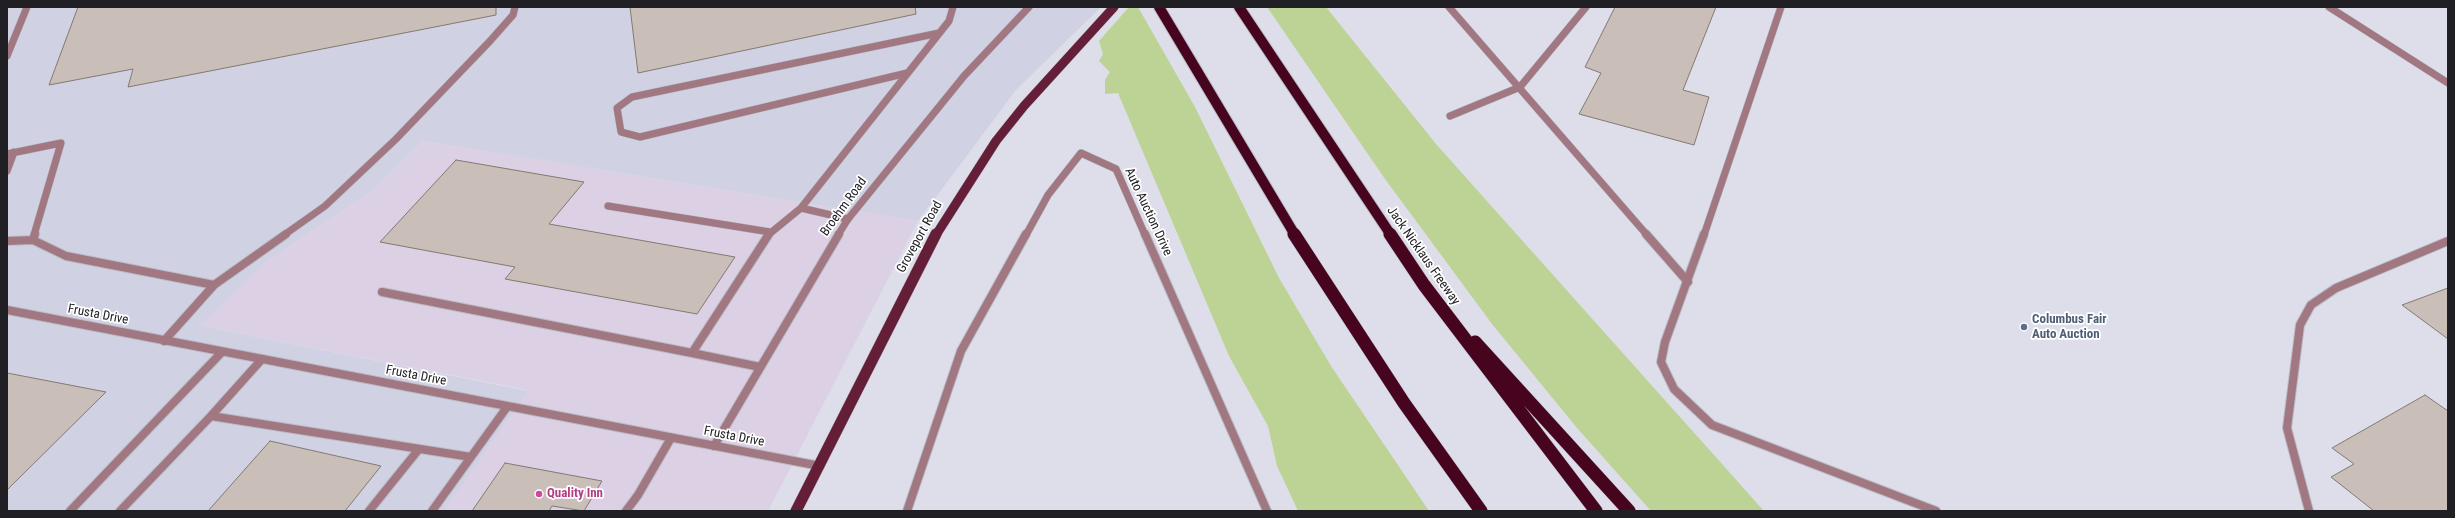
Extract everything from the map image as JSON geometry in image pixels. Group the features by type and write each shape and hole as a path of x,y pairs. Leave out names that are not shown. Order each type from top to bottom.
{"highway":[{"path":"1159,7 1307,256 1404,403 1481,511"},
{"name":"Jack Nicklaus Freeway","path":"1239,7 1424,285 1596,511"},
{"path":"1424,285 1629,511"}],"main road":[{"name":"Groveport Road","path":"796,511 942,224 996,141 1037,90 1114,7"}],"street":[{"path":"7,56 27,7"},
{"path":"164,341 214,285 325,206 396,139 490,41 512,15 515,7"},
{"path":"692,353 770,232 801,208 949,21 953,7"},
{"name":"Broehm Road","path":"714,446 848,219 964,76 1029,7"},
{"path":"1449,7 1688,282"},
{"path":"1781,7 1688,282 1664,342 1661,362 1674,389 1712,425 1936,511"},
{"path":"2329,7 2448,83"},
{"path":"1450,116 1520,87 1585,8"},
{"path":"907,73 640,137 621,132 617,108 632,97 939,33"},
{"path":"7,171 11,153 60,143 33,240"},
{"name":"Auto Auction Drive","path":"907,511 961,351 1048,195 1081,153 1116,169 1267,511"},
{"path":"608,206 770,232"},
{"path":"801,208 848,219"},
{"path":"7,240 33,240 66,256 214,285"},
{"path":"2309,511 2287,428 2300,325 2312,306 2336,288 2448,241"},
{"path":"382,292 760,367"},
{"name":"Frusta Drive","path":"7,310 820,466"},
{"path":"70,511 222,352"},
{"path":"120,511 211,416 262,359"},
{"path":"432,511 507,406"},
{"path":"211,416 471,457"},
{"path":"626,511 638,495 671,438"},
{"path":"369,511 419,449"}],"shaded area":[{"path":"7,7 1101,7 1016,90 918,221 423,141 374,189 267,261 201,326 528,391 444,511 7,511"},
{"path":"423,141 918,221 768,511 444,511 528,390 201,326 267,261 374,189"}],"green space":[{"path":"1129,7 1138,7 1195,107 1279,278 1331,366 1429,511 1298,511 1277,466 1268,426 1229,356 1118,93 1105,94 1105,80 1110,72 1099,61 1103,54 1099,41"},
{"path":"1267,7 1326,7 1436,144 1764,511 1651,511 1577,428 1492,324 1385,179"}],"building":[{"path":"78,7 496,7 496,15 128,87 133,69 49,85"},
{"path":"630,7 915,7 916,14 638,73"},
{"path":"1615,7 1716,7 1683,90 1709,97 1694,145 1579,114 1601,73 1585,67"},
{"path":"456,160 584,182 549,224 735,257 697,314 505,279 515,267 380,242"},
{"path":"2448,288 2448,339 2402,305"},
{"path":"7,373 106,392 7,490"},
{"path":"2425,395 2448,411 2448,511 2374,511 2331,477 2354,464 2332,448"},
{"path":"270,441 381,466 345,511 208,511"},
{"name":"Quality Inn","path":"505,463 602,481 584,511 552,506 549,511 472,511"}],"place":[{"name":"Columbus Fair Auto Auction","path":"2024,327"},
{"name":"Quality Inn","path":"539,494"}]}
